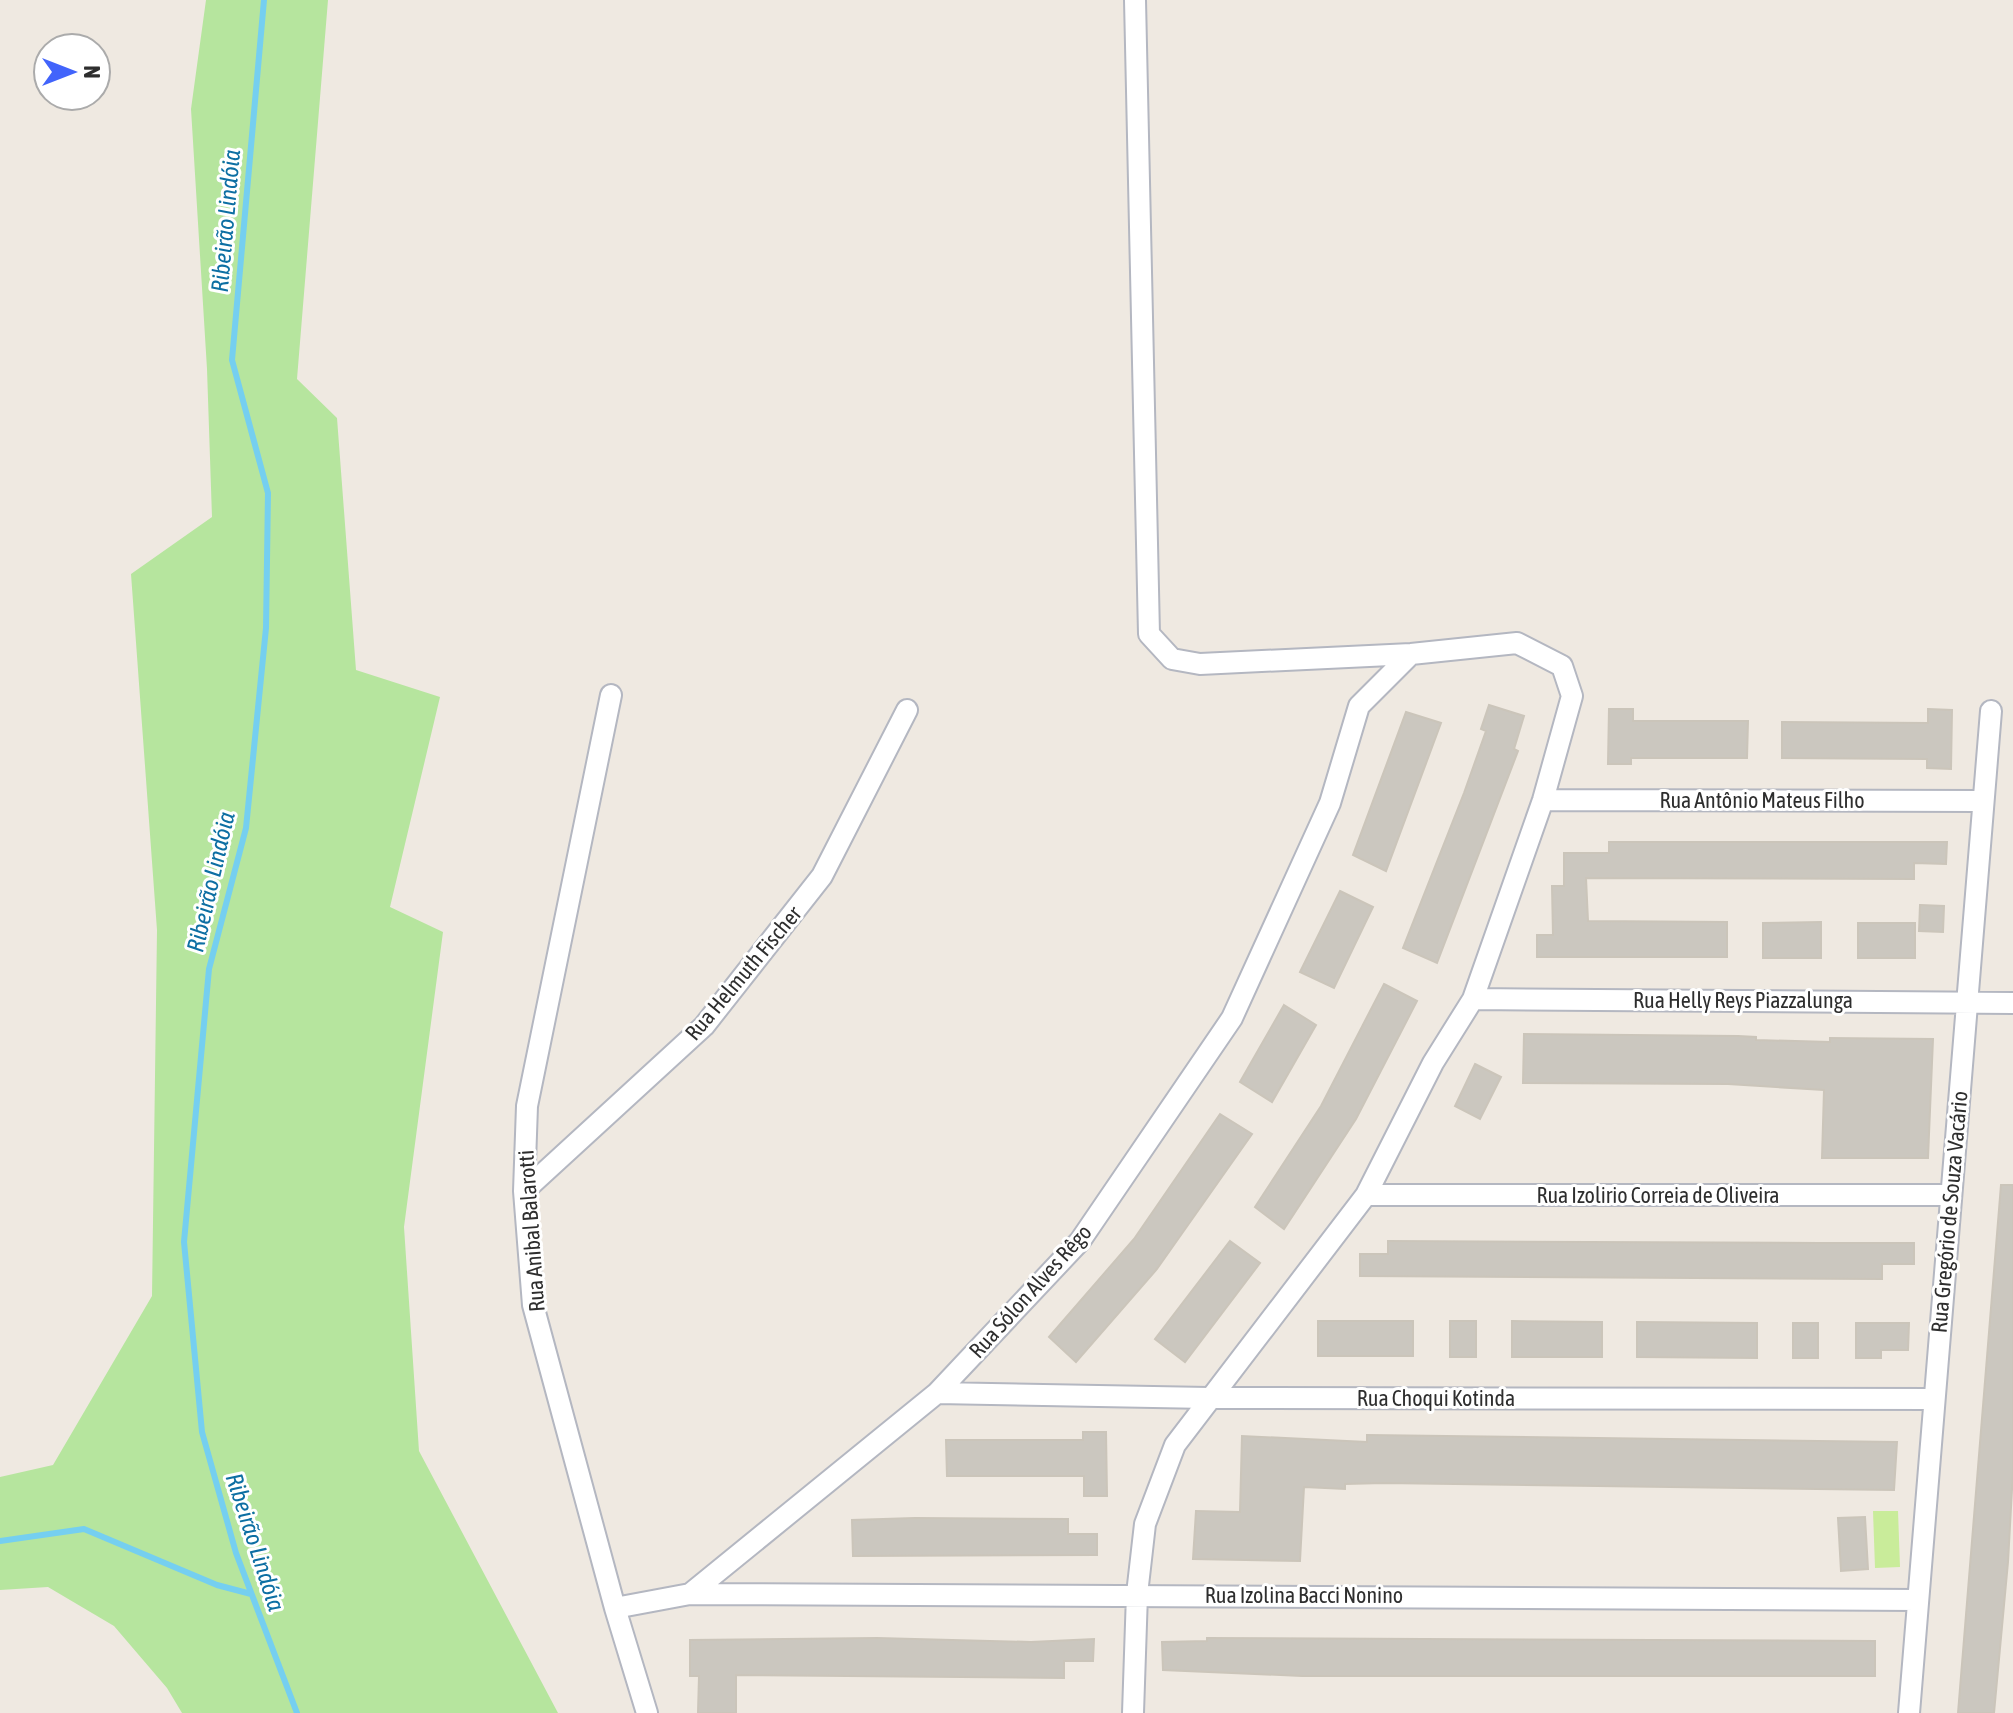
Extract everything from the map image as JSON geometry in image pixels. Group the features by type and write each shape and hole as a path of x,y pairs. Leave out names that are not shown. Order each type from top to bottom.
{"street":[{"path":"1133,1713 1137,1594 1145,1524 1175,1445 1208,1398 1316,1265 1366,1195 1433,1063 1473,999 1543,800 1572,696 1562,666 1517,643 1411,654 1200,664 1172,659 1149,634 1135,0"},
{"name":"Rua Sólon Alves Rêgo","path":"615,1608 690,1594 937,1393 1080,1241 1232,1018 1330,803 1359,706 1411,654"},
{"name":"Rua Anibal Balarotti","path":"611,695 527,1106 524,1191 533,1305 615,1608 647,1713"},
{"name":"Rua Helmuth Fischer","path":"524,1191 704,1026 822,876 907,710"},
{"name":"Rua Gregório de Souza Vacário","path":"1909,1713 1981,801 1991,711"},
{"name":"Rua Antônio Mateus Filho","path":"1543,800 1981,801"},
{"name":"Rua Helly Reys Piazzalunga","path":"1473,999 2013,1003"},
{"name":"Rua Izolirio Correia de Oliveira","path":"1366,1195 1950,1195"},
{"name":"Rua Choqui Kotinda","path":"937,1393 1208,1398 1934,1399"},
{"name":"Rua Izolina Bacci Nonino","path":"690,1594 1918,1600"}],"green space":[{"path":"206,0 328,0 297,379 337,418 356,670 440,697 390,907 443,932 404,1227 419,1451 558,1713 182,1713 167,1688 114,1626 48,1587 0,1590 0,1477 53,1465 152,1296 157,930 131,574 212,517 207,369 191,109"},
{"path":"1873,1511 1898,1511 1900,1567 1875,1568"}],"building":[{"path":"1489,705 1524,716 1514,749 1518,751 1437,963 1403,948 1486,731 1481,729"},
{"path":"1609,709 1633,709 1633,721 1748,721 1747,758 1631,758 1631,764 1608,764"},
{"path":"1928,709 1952,710 1951,769 1927,768 1927,759 1782,758 1782,722 1928,723"},
{"path":"1406,712 1441,723 1386,871 1353,855"},
{"path":"1609,842 1947,842 1946,864 1914,863 1914,879 1586,878 1588,921 1727,922 1727,957 1537,957 1537,935 1553,935 1552,886 1564,886 1564,853 1609,853"},
{"path":"1340,891 1373,907 1334,988 1300,972"},
{"path":"1920,905 1944,906 1943,932 1919,931"},
{"path":"1821,922 1821,958 1763,958 1763,923"},
{"path":"1858,923 1915,923 1915,958 1858,958"},
{"path":"1384,984 1417,1001 1356,1119 1284,1229 1255,1207 1321,1106"},
{"path":"1284,1005 1316,1025 1272,1102 1240,1082"},
{"path":"1524,1034 1738,1036 1756,1037 1756,1040 1830,1042 1830,1038 1933,1039 1928,1158 1822,1158 1824,1090 1728,1084 1523,1083"},
{"path":"1475,1064 1501,1077 1480,1119 1455,1106"},
{"path":"1220,1114 1252,1134 1157,1269 1076,1362 1049,1337 1134,1239"},
{"path":"2001,1185 2013,1185 2013,1471 2008,1562 1994,1713 1958,1713"},
{"path":"1230,1241 1260,1263 1185,1362 1155,1339"},
{"path":"1388,1241 1914,1243 1914,1264 1882,1264 1882,1279 1360,1276 1360,1254 1388,1254"},
{"path":"1318,1321 1413,1321 1413,1356 1318,1356"},
{"path":"1450,1321 1476,1321 1476,1357 1450,1357"},
{"path":"1512,1321 1602,1322 1602,1357 1512,1357"},
{"path":"1637,1322 1757,1323 1757,1358 1637,1357"},
{"path":"1793,1323 1818,1323 1818,1358 1793,1358"},
{"path":"1856,1323 1909,1323 1908,1350 1881,1350 1881,1358 1856,1358"},
{"path":"1083,1432 1106,1432 1107,1496 1084,1496 1084,1476 947,1476 946,1440 1083,1440"},
{"path":"1367,1435 1897,1442 1894,1490 1384,1483 1345,1484 1345,1489 1304,1487 1300,1561 1193,1559 1196,1511 1240,1512 1242,1436 1367,1442"},
{"path":"1865,1517 1868,1569 1841,1571 1838,1518"},
{"path":"1068,1519 1068,1534 1097,1534 1097,1555 853,1556 852,1520"},
{"path":"877,1638 1031,1642 1094,1639 1093,1661 1064,1661 1064,1678 736,1675 736,1713 698,1713 699,1676 690,1676 690,1640"},
{"path":"1207,1638 1875,1641 1875,1676 1302,1676 1163,1670 1162,1642 1207,1641"}],"waterway":[{"name":"Ribeirão Lindóia","path":"264,0 232,360 268,493 266,628 246,828 209,969 184,1242 202,1432 236,1553 297,1713"},
{"path":"0,1541 84,1529 217,1585 251,1594"}]}
